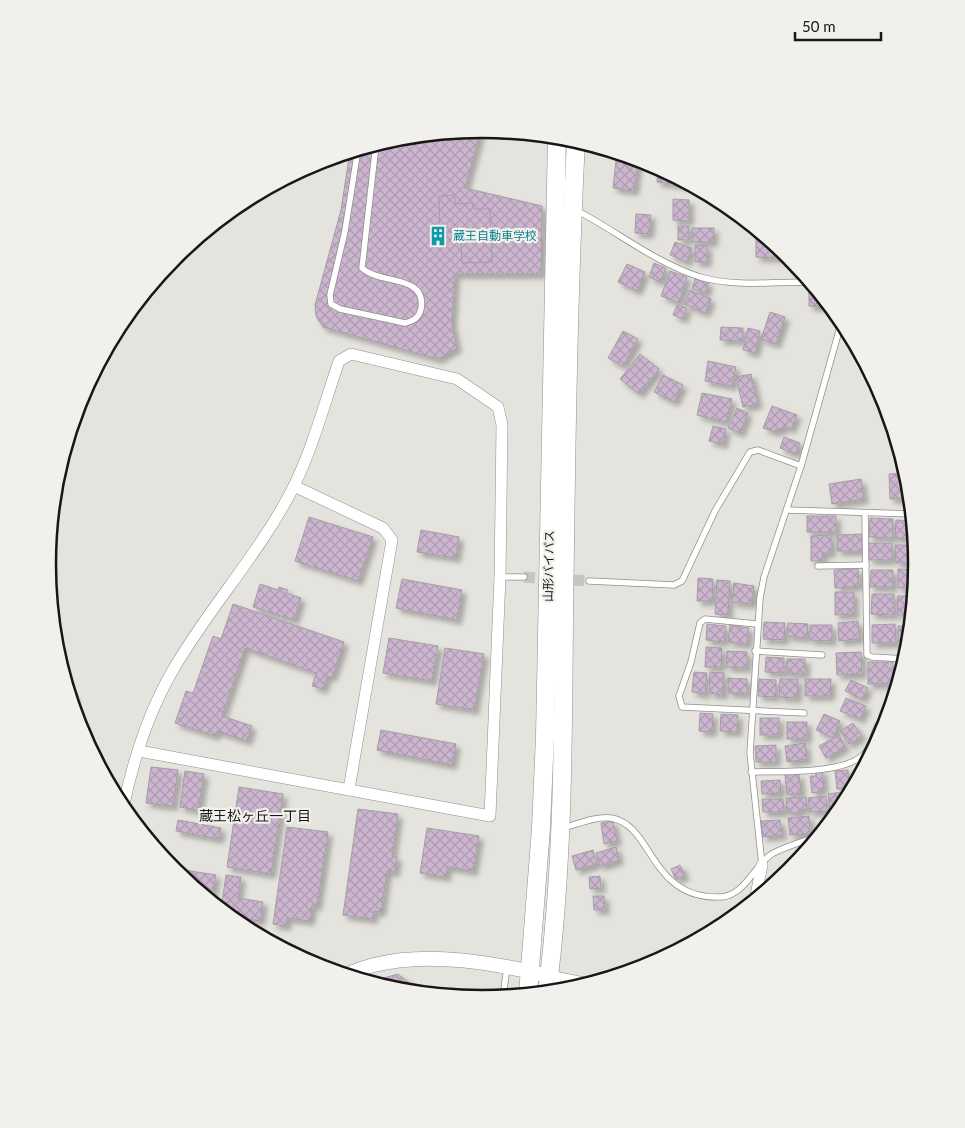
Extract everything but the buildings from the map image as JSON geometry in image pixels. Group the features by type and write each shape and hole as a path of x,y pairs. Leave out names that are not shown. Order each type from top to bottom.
{"highway":[{"name":"山形バイパス","path":"529,988 545,736 557,144"},
{"name":"山形バイパス","path":"548,984 559,830 572,208 576,148"}],"street":[{"path":"126,798 139,751 155,707 173,670 254,552 294,486 339,361 351,354 457,379 498,407 502,425 500,577 490,816 348,788 139,751"},
{"path":"294,486 382,528 392,540 348,788"},
{"path":"757,890 762,864"},
{"path":"356,971 374,965 404,960 440,959 507,967 531,972 548,984"}],"lane":[{"path":"357,157 345,230 330,295 332,304 340,309 405,323 415,320 421,312 422,300 419,291 412,285 374,277 362,268 375,151"},
{"path":"572,208 602,223 630,244 670,265 702,277 735,281 802,282"},
{"path":"762,864 751,772 751,712 757,624 764,577 801,466 839,330"},
{"path":"589,581 674,585 682,581 715,511 750,452 758,450 801,466"},
{"path":"787,510 906,514"},
{"path":"865,513 867,654 872,657 898,659"},
{"path":"818,566 866,565"},
{"path":"500,577 524,577"},
{"path":"757,624 705,619 700,623 691,662 679,696 682,707 751,712 804,713"},
{"path":"755,652 822,656"},
{"path":"751,772 833,768 851,763 865,753"},
{"path":"559,830 596,819 612,818 625,824 637,835 674,885 702,894 722,897 737,892 770,855 806,841"},
{"path":"504,989 507,967"}],"green space":[{"path":"76,692 82,700 82,708"}],"tunnel":[{"path":"524,577 589,581"}],"place":[{"name":"蔵王自動車学校","path":"438,236"}],"district":[{"name":"蔵王松ヶ丘一丁目","path":"255,816"}]}
